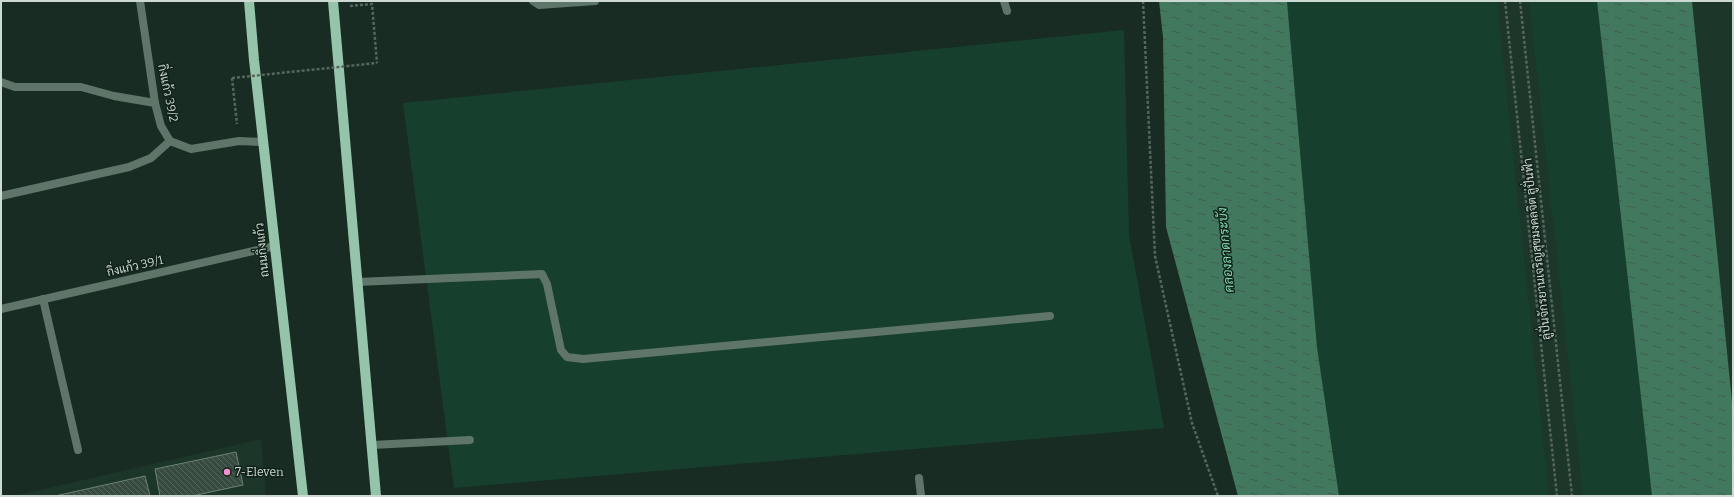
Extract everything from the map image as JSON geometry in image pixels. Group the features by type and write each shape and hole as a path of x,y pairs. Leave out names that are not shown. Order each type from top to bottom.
{"main road":[{"name":"ถนนกิ่งแก้ว","path":"249,1 263,142 303,496"},
{"path":"334,5 376,496"}],"street":[{"name":"กิ่งแก้ว 39/2","path":"140,1 156,103 161,126 170,141"},
{"path":"533,1 539,5 595,1"},
{"path":"1004,1 1007,11"},
{"path":"1,82 16,87 81,87 114,96 156,103"},
{"path":"1,196 129,167 151,158 170,141 191,149 239,141 263,142"},
{"name":"กิ่งแก้ว 39/1","path":"1,309 275,246"},
{"path":"357,282 542,274 547,284 561,350 566,357 583,359 1050,316"},
{"path":"43,299 78,450"},
{"path":"372,445 470,440"},
{"path":"919,478 921,496"}],"path":[{"path":"1143,1 1155,256 1192,424 1218,496"},
{"path":"1506,1 1557,496"},
{"name":"ลู่ปั่นจักรยานเจริญสุขมงคลจิต ลู่ปั่นฟ้า","path":"1520,1 1572,496"},
{"path":"239,141 232,78 377,63 372,4 334,5"}],"shaded area":[{"path":"1287,1 1497,1 1549,496 1339,496 1317,347"},
{"path":"1406,1 1733,1 1733,496 1457,496"},
{"path":"1529,1 1597,1 1652,496 1583,496"},
{"path":"1124,30 1129,235 1164,428 454,488 403,103"},
{"path":"261,439 266,496 14,496"}],"water":[{"name":"คลองลาดกระบัง","path":"1159,1 1287,1 1317,347 1339,496 1238,496 1166,227 1163,37"},
{"path":"1597,1 1692,1 1733,412 1733,496 1652,496"}],"building":[{"path":"236,452 243,485 192,496 160,496 155,469"},
{"path":"145,476 150,496 55,496"}],"place":[{"name":"7-Eleven","path":"227,472"}]}
